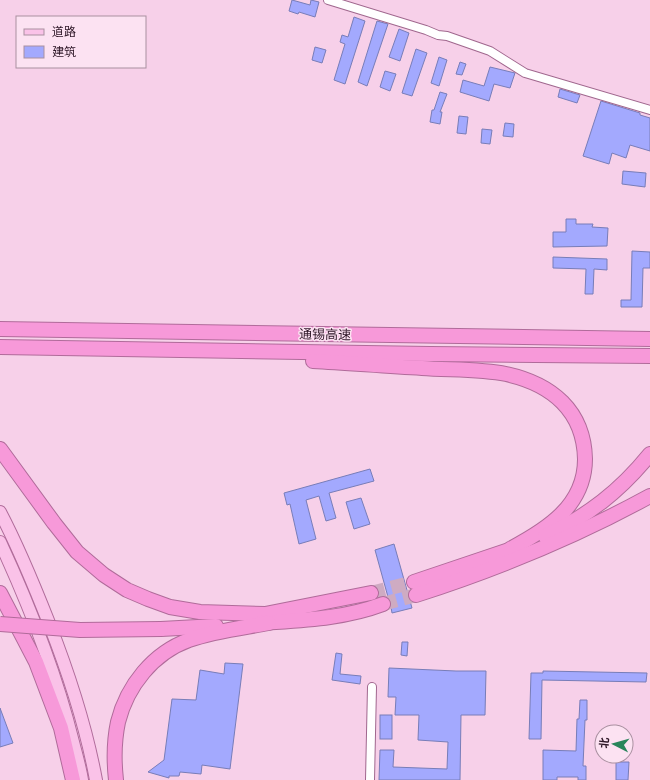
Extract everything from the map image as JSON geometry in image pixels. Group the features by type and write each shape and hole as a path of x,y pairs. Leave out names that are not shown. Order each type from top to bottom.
{"highway":[{"name":"通锡高速","path":"0,329 650,339"},
{"path":"550,337 650,334"},
{"name":"通锡高速","path":"0,347 650,356"},
{"path":"195,350 384,366 505,374 536,383 550,391 570,410 577,421 582,434 585,463 582,480 577,494 570,505 559,517 515,553"},
{"path":"0,449 77,552 104,575 127,590 170,607 200,612 267,618"},
{"path":"415,588 473,577 539,539 558,530 615,492 650,454"},
{"path":"515,553 592,517 624,493 650,463"},
{"path":"515,553 571,536 650,496"},
{"path":"0,593 36,662 61,728 73,780"},
{"path":"116,780 115,743 118,723 125,701 149,666 168,650 188,640 267,618 371,593"},
{"path":"0,624 80,630 267,618 332,618 370,609 383,604"},
{"path":"0,618 160,626"}],"main road":[{"path":"0,512 28,568 65,664 80,712 96,780"},
{"path":"0,542 52,668 66,715 82,780"}],"street":[{"path":"328,0 426,30 438,36 447,36 490,50 525,73 650,110"},
{"path":"370,780 372,687"}],"building":[{"path":"292,0 310,5 311,0 319,2 315,17 299,12 298,14 289,11"},
{"path":"354,17 365,21 345,84 334,80 345,44 340,42 342,35 348,37"},
{"path":"377,21 388,24 367,86 358,82"},
{"path":"399,29 409,33 400,61 389,57"},
{"path":"315,47 326,50 322,63 312,60"},
{"path":"416,49 427,53 412,96 402,93"},
{"path":"439,57 447,60 439,86 431,83"},
{"path":"460,62 466,64 462,75 456,74"},
{"path":"490,67 515,73 510,88 494,84 489,101 460,92 463,80 484,86"},
{"path":"385,71 396,74 390,91 380,87"},
{"path":"560,89 580,95 577,103 558,97"},
{"path":"440,92 447,94 440,112 442,112 440,124 430,122 432,110 434,110"},
{"path":"601,101 640,113 640,115 650,118 650,151 630,145 626,158 612,153 609,164 583,156"},
{"path":"459,116 468,117 466,134 457,133"},
{"path":"505,123 514,124 513,137 503,136"},
{"path":"482,129 492,130 490,144 481,143"},
{"path":"623,171 646,173 645,187 622,184"},
{"path":"566,219 576,219 576,224 593,224 592,227 608,228 607,246 553,247 553,232 566,232"},
{"path":"632,251 650,252 650,268 643,268 642,307 621,307 621,300 631,300"},
{"path":"553,257 607,259 607,270 594,269 593,294 585,294 586,269 553,268"},
{"path":"370,469 374,481 329,493 336,518 326,521 319,496 306,500 316,539 299,544 290,504 287,505 284,493"},
{"path":"361,498 370,524 354,529 346,502"},
{"path":"394,544 412,608 392,613 391,602 388,597 375,550"},
{"path":"402,642 408,642 407,656 401,655"},
{"path":"336,653 342,654 340,674 361,676 360,684 332,680"},
{"path":"225,663 243,664 230,769 202,765 201,774 180,772 179,776 169,776 169,778 148,772 164,760 172,699 196,700 200,670 224,674"},
{"path":"389,668 486,671 485,715 461,715 460,780 379,780 380,750 394,750 393,767 447,769 448,742 418,740 419,715 395,715 396,697 388,697"},
{"path":"543,671 647,673 646,682 542,680 541,739 529,739 531,673 543,673"},
{"path":"580,700 587,700 587,720 585,720 583,766 586,766 586,780 578,780 578,777 557,777 557,780 543,780 543,750 576,751 577,719 579,719"},
{"path":"0,708 13,743 0,747"},
{"path":"380,715 392,715 392,739 380,739"},
{"path":"616,764 629,764 628,780 616,780"}],"tunnel":[{"path":"371,593 414,582"},
{"path":"383,604 416,595"}]}
